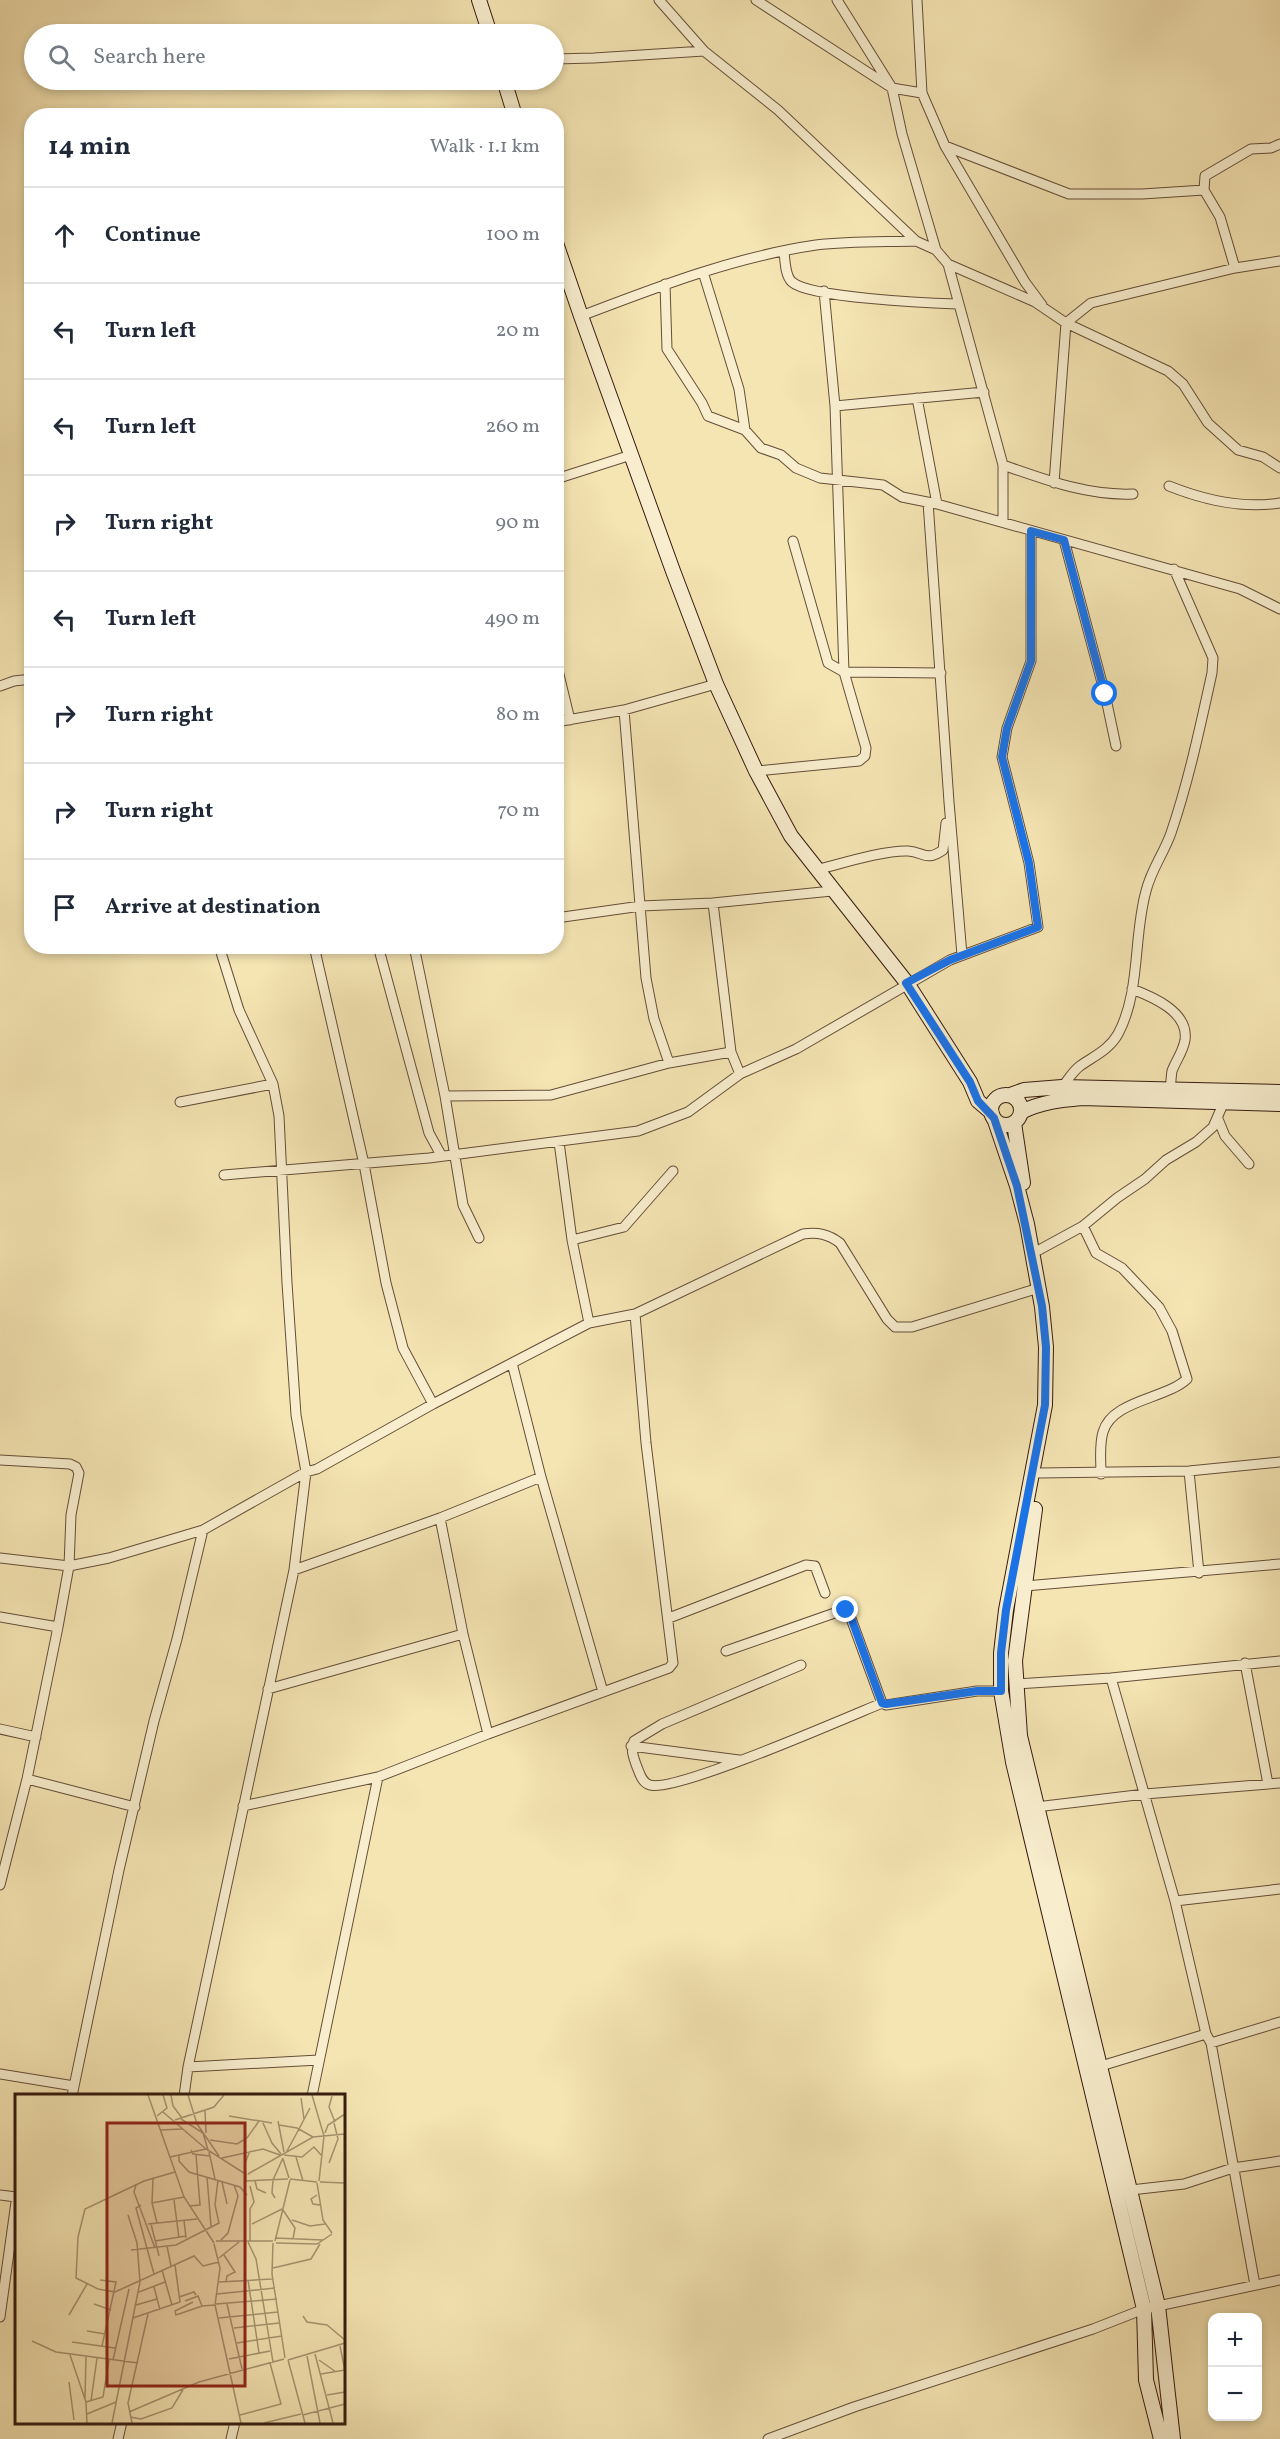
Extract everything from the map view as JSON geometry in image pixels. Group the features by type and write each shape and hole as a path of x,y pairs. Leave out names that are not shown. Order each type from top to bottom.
{"street":[{"path":"479,0 487,24"},
{"path":"659,0 704,51 778,110 916,241 936,250"},
{"path":"756,0 892,88 922,93"},
{"path":"837,0 892,88 902,134 936,250 948,264 1035,302 1066,323 1168,371 1183,384 1208,423 1238,450 1263,457 1280,468"},
{"path":"917,0 922,93 945,146 1025,282 1045,309"},
{"path":"564,59 704,51"},
{"path":"507,90 513,108"},
{"path":"1235,268 1220,217 1204,190 1205,176 1251,148 1271,148 1280,144"},
{"path":"945,146 1069,194 1204,190"},
{"path":"581,316 665,284 784,251 849,242 916,241"},
{"path":"784,251 791,282 824,291 905,303 958,304"},
{"path":"1054,483 1066,323 1090,303 1235,268 1280,261"},
{"path":"948,264 1003,465 1003,522"},
{"path":"564,266 716,684 756,771 790,836 906,983 970,1082 978,1101 1003,1125 1038,1104 1055,1100 1082,1098 1280,1104"},
{"path":"703,272 740,389 745,430"},
{"path":"665,284 667,349 708,416 745,430 761,448 781,455 796,468 820,478 883,485 902,497 933,503 1174,569 1240,589 1280,609"},
{"path":"756,771 859,761 865,756 866,748 844,672 835,406 824,291"},
{"path":"835,406 984,392"},
{"path":"917,398 933,503 940,673 962,955"},
{"path":"564,476 631,455"},
{"path":"1003,465 1054,483 1095,493 1133,494"},
{"path":"1169,486 1191,495 1239,505 1258,506 1280,503"},
{"path":"224,1175 364,1164 638,1131 688,1112 741,1074 796,1049 906,983 962,955 1038,927 1029,863 1002,757 1007,728 1031,661 1031,531"},
{"path":"1064,540 1105,694 1116,746"},
{"path":"793,541 828,663 844,672 940,673"},
{"path":"1062,1087 1077,1068 1110,1046 1125,1021 1132,989 1139,920 1146,890 1155,864 1170,836 1187,783 1214,665 1174,569"},
{"path":"0,686 24,680"},
{"path":"564,721 624,710 716,684"},
{"path":"564,695 570,720"},
{"path":"624,710 646,978 654,1019 669,1063"},
{"path":"816,870 865,858 910,851 920,856 935,855 943,850 949,802"},
{"path":"564,917 640,906 713,903 832,891"},
{"path":"713,903 731,1052 741,1074"},
{"path":"184,2094 188,2067 294,1570 306,1472 296,1415 279,1116 273,1084 239,1010 222,954"},
{"path":"316,954 364,1164 386,1283 403,1348 433,1404"},
{"path":"380,954 429,1133 441,1155"},
{"path":"416,954 463,1205 478,1238"},
{"path":"1132,989 1158,999 1175,1013 1184,1026 1185,1039 1172,1071 1170,1089"},
{"path":"444,1096 551,1095 669,1063 731,1052"},
{"path":"970,1082 1020,1103 1018,1117 1024,1186 1048,1290 1053,1332 1053,1408 1040,1473 1019,1616 1015,1661 1020,1736 1131,2190 1173,2439"},
{"path":"180,1102 273,1084"},
{"path":"1161,2439 1146,2380 1151,2308 1013,1762 1001,1691 1001,1653 1006,1610 1045,1405 1046,1347 1039,1288 1017,1186 993,1116 992,1105 1004,1096 1024,1090 1062,1087 1280,1092"},
{"path":"1039,1250 1083,1226 1145,1179 1166,1160 1196,1142 1213,1127 1224,1102"},
{"path":"1218,1119 1225,1136 1249,1164"},
{"path":"559,1142 572,1240 589,1323"},
{"path":"572,1240 624,1227 673,1172"},
{"path":"1083,1226 1096,1253 1122,1268 1159,1307 1172,1331 1187,1379 1179,1387 1113,1415 1103,1432 1101,1474"},
{"path":"0,1558 69,1566 109,1558 203,1530 306,1472 317,1469 433,1404 589,1323 635,1314 803,1234 831,1236 840,1243 887,1320 895,1327 912,1327 1039,1288"},
{"path":"243,1806 378,1777 669,1668 673,1663 646,1443 635,1314"},
{"path":"512,1363 541,1477 603,1692"},
{"path":"0,1460 70,1464 80,1473 71,1515 69,1566 58,1628 27,1779 3,1862 0,1885"},
{"path":"1040,1473 1101,1474 1190,1471 1280,1462"},
{"path":"1190,1471 1199,1573"},
{"path":"294,1570 440,1518 541,1477"},
{"path":"440,1518 463,1634 488,1734"},
{"path":"0,2074 73,2091 93,1990 135,1807 203,1530"},
{"path":"1025,1586 1199,1573 1280,1564"},
{"path":"669,1618 806,1565 814,1566 825,1593"},
{"path":"726,1651 842,1610 848,1610 882,1703"},
{"path":"0,1617 58,1628"},
{"path":"268,1689 463,1634"},
{"path":"1016,1684 1111,1678 1280,1661"},
{"path":"1245,1664 1268,1784"},
{"path":"631,1746 634,1741 662,1724 801,1665"},
{"path":"1111,1678 1175,1901 1209,2038 1255,2285"},
{"path":"631,1746 643,1781 650,1785 663,1786 743,1760 882,1703 977,1691 1001,1691"},
{"path":"0,1729 36,1737"},
{"path":"631,1746 743,1760"},
{"path":"312,2094 378,1777"},
{"path":"27,1779 135,1807"},
{"path":"1036,1807 1145,1794 1280,1783"},
{"path":"1175,1901 1280,1889"},
{"path":"1101,2066 1280,2022"},
{"path":"188,2067 319,2060"},
{"path":"1131,2190 1184,2184 1233,2168 1280,2160"},
{"path":"0,2195 15,2200"},
{"path":"0,2317 15,2207"},
{"path":"768,2439 854,2407 1151,2308 1280,2280"},
{"path":"118,2439 122,2424"},
{"path":"231,2439 235,2424"}],"route":[{"path":"846,1610 849,1612 882,1703 977,1691 1001,1691 1001,1653 1006,1610 1045,1405 1046,1347 1042,1306 1027,1224 1003,1141 992,1113 978,1101 970,1082 906,983 950,960 1038,927 1029,863 1002,757 1007,728 1031,661 1031,531 1064,540 1105,694"}]}
